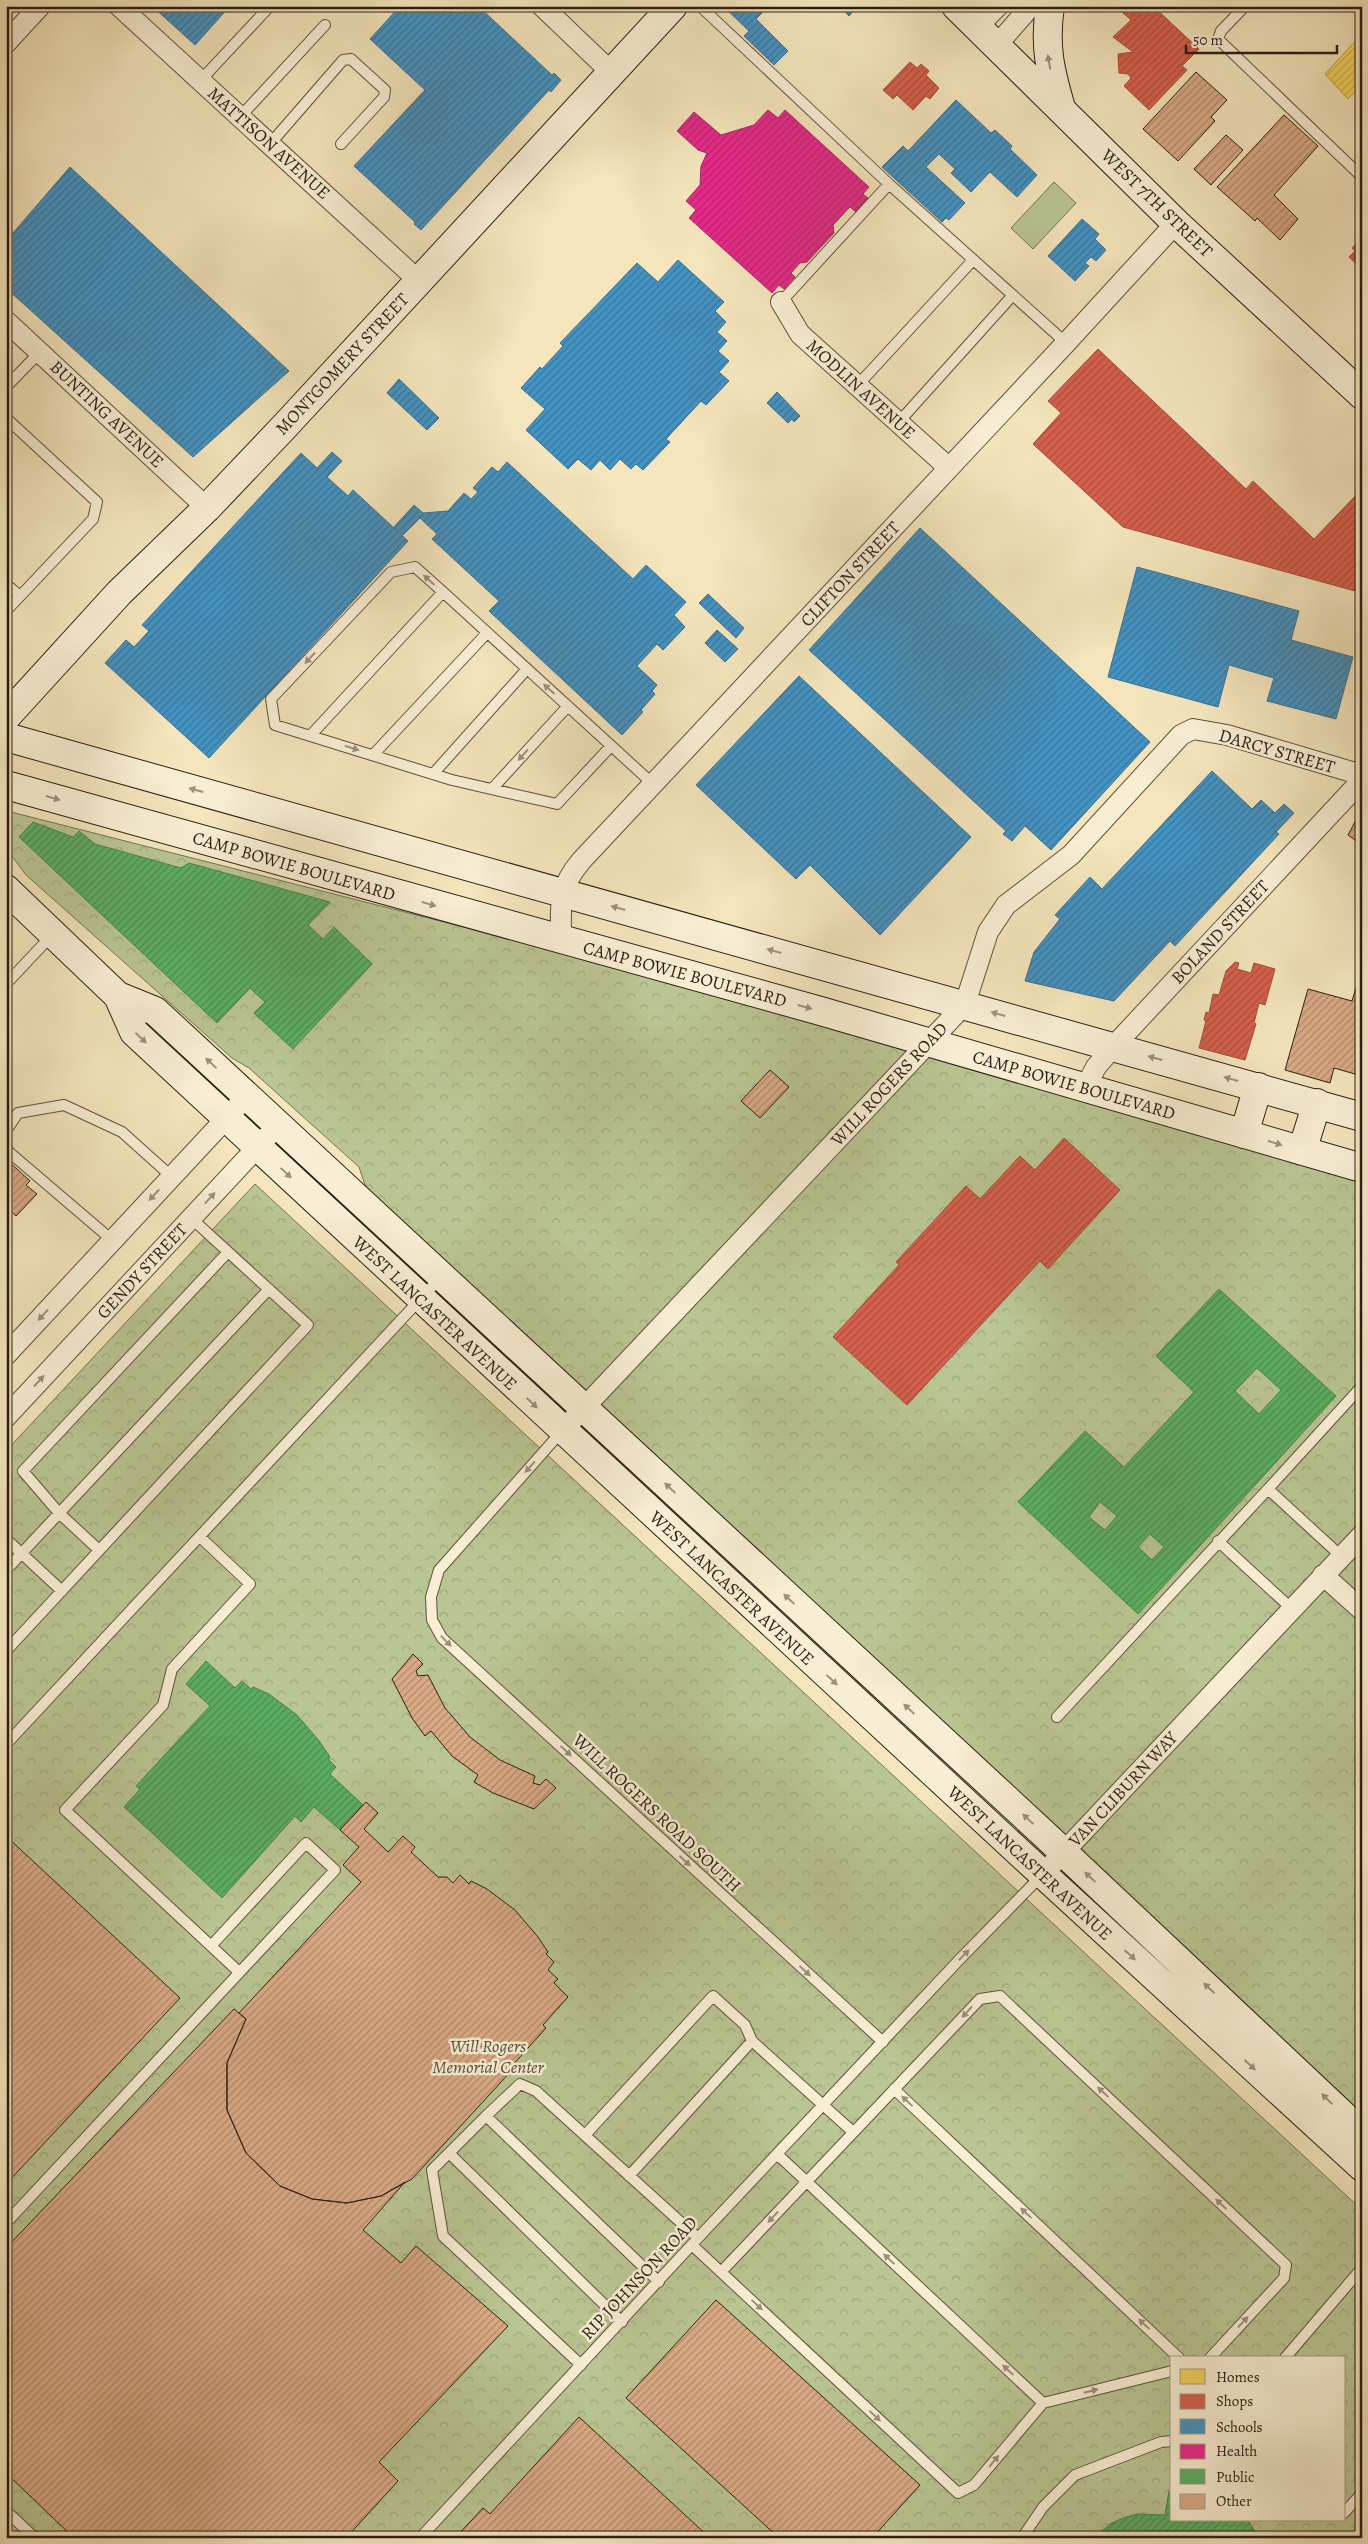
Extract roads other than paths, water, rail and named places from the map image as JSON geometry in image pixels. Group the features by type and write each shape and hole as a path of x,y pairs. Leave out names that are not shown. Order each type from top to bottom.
{"main road":[{"name":"MONTGOMERY STREET","path":"6,716 118,593 208,508 673,6"},
{"name":"WEST 7TH STREET","path":"956,6 1176,223 1362,396"},
{"path":"1050,6 1046,46 1049,67 1062,109"},
{"path":"6,737 965,1004 1362,1117"},
{"name":"CAMP BOWIE BOULEVARD","path":"6,785 561,941 817,1010 1362,1168"},
{"name":"WEST LANCASTER AVENUE","path":"6,890 118,996 155,1011 1064,1852 1362,2134"},
{"name":"WEST LANCASTER AVENUE","path":"118,996 134,1032 1042,1875 1362,2167"},
{"path":"1244,1134 1258,1087"},
{"path":"1302,1151 1317,1103"}],"street":[{"path":"8,39 40,6"},
{"name":"MATTISON AVENUE","path":"118,6 419,281"},
{"path":"542,6 611,72"},
{"path":"977,27 998,6"},
{"path":"996,46 1031,6"},
{"name":"CLIFTON STREET","path":"561,941 562,892 567,877 576,866 1176,223"},
{"name":"MODLIN AVENUE","path":"781,302 800,334 949,468"},
{"name":"BUNTING AVENUE","path":"6,321 208,508"},
{"name":"DARCY STREET","path":"1193,729 1227,735 1362,775"},
{"name":"WILL ROGERS ROAD","path":"562,1431 965,1004 988,932 1006,905 1071,855 1181,735 1193,729"},
{"name":"BOLAND STREET","path":"1085,1088 1096,1067 1113,1046 1362,780"},
{"path":"6,1355 247,1096"},
{"name":"GENDY STREET","path":"6,1417 278,1125"},
{"name":"VAN CLIBURN WAY","path":"1042,1875 1362,1534"},
{"path":"1324,1575 1362,1610"}],"lane":[{"path":"200,81 270,6"},
{"path":"700,6 889,184 1066,343"},
{"path":"1245,6 1221,31 1218,39 1362,177"},
{"path":"240,117 325,25"},
{"path":"270,144 343,60 351,59 385,90 384,97 341,144"},
{"path":"781,302 889,184"},
{"path":"857,386 973,260"},
{"path":"898,423 1013,295"},
{"path":"6,387 40,352"},
{"path":"6,418 97,502 93,519 6,611"},
{"path":"611,746 557,804 433,774 275,725 271,699 392,572 415,567 568,706 652,784"},
{"path":"6,584 20,596"},
{"path":"310,736 443,592"},
{"path":"373,755 487,633"},
{"path":"433,774 527,669"},
{"path":"492,789 568,706"},
{"path":"6,984 53,935"},
{"path":"6,1131 18,1113 64,1105 122,1132 171,1176"},
{"path":"6,1146 9,1152 112,1240"},
{"path":"6,1651 308,1325 191,1218"},
{"path":"99,1550 59,1513 23,1471 228,1252"},
{"path":"10,1740 442,1277"},
{"path":"6,1570 268,1289"},
{"path":"1057,1717 1362,1386"},
{"name":"WILL ROGERS ROAD SOUTH","path":"562,1431 438,1570 431,1597 432,1620 442,1638 883,2042"},
{"path":"1268,1489 1341,1556"},
{"path":"200,1537 250,1584 172,1669 163,1704 65,1810 240,1972"},
{"path":"6,1539 62,1591"},
{"path":"1218,1541 1292,1609"},
{"path":"6,2223 335,1870 306,1843 211,1946"},
{"name":"VAN CLIBURN WAY","path":"883,2042 1042,1875"},
{"path":"585,2135 713,1996 745,2025 752,2041 853,2132"},
{"path":"721,2272 980,1999 1000,1996 1286,2265 1284,2278 1212,2356"},
{"path":"629,2176 752,2041"},
{"name":"RIP JOHNSON ROAD","path":"420,2538 695,2241 883,2042"},
{"path":"581,2366 443,2236 432,2170 520,2084 536,2091 629,2176 695,2241 721,2272 958,2493 974,2485 1043,2403 1170,2371"},
{"path":"894,2089 1178,2356"},
{"path":"486,2116 659,2282"},
{"path":"449,2153 622,2322"},
{"path":"777,2154 1043,2403"},
{"path":"1287,2356 1362,2268"},
{"path":"1022,2538 1043,2507 1075,2474 1161,2442 1170,2441"},
{"path":"1346,2511 1362,2493"},
{"path":"6,2511 35,2538"}],"park label":[{"name":"Will Rogers Memorial Center","path":"488,2056"}]}
